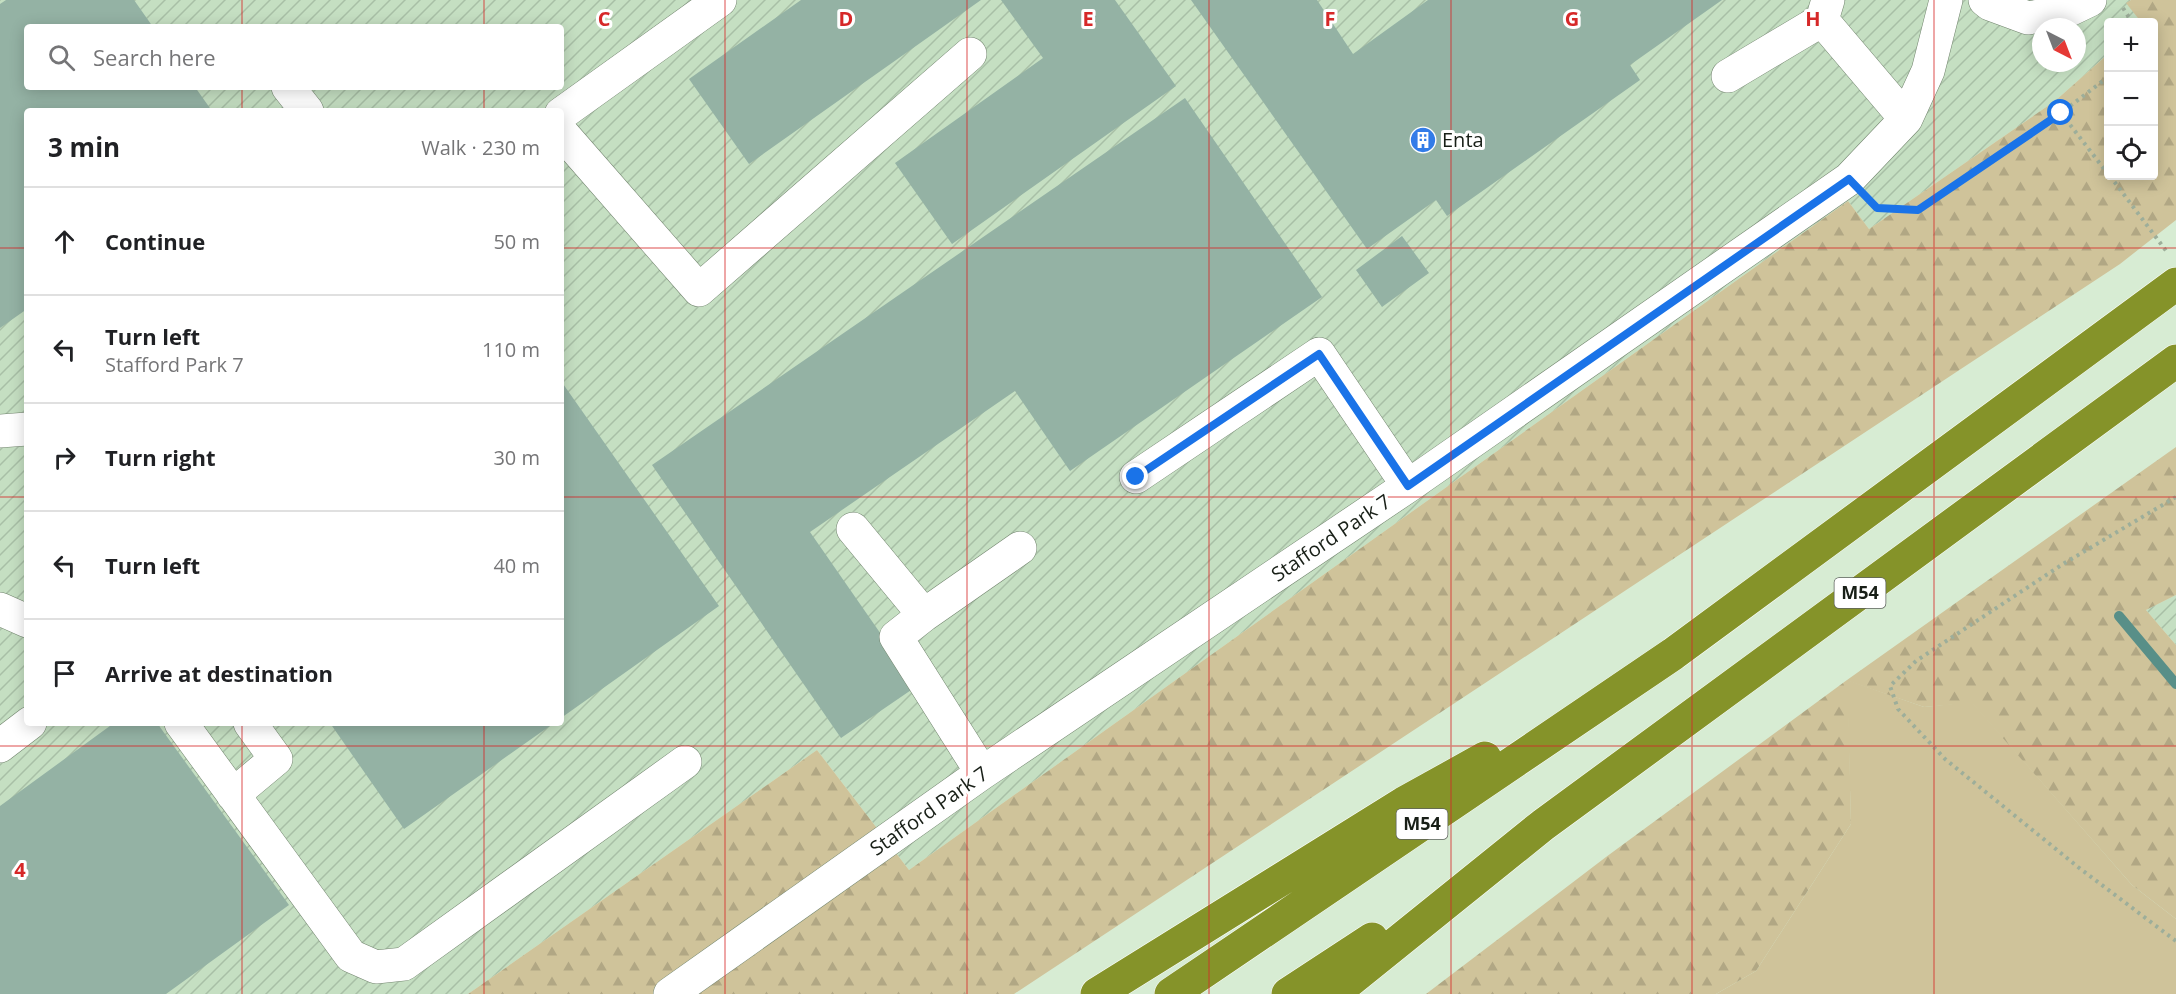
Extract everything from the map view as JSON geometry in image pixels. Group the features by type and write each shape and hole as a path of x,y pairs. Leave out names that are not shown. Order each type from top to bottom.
{"highway":[{"name":"M54","path":"1171,994 1673,654 2173,270"},
{"name":"M54","path":"1288,994 1544,825 2176,361"},
{"path":"1097,994 1404,803 1673,654"},
{"path":"1333,994 1544,825"}],"street":[{"path":"564,112 720,0"},
{"name":"Stafford Park 7","path":"670,994 982,773 1408,486 1849,179 1906,119 1928,71 1946,0"},
{"path":"1985,0 2028,18 2067,11 2090,0"},
{"path":"1728,76 1825,10 1906,119"},
{"path":"564,135 699,290 970,54"},
{"path":"290,90 305,108"},
{"path":"1136,477 1319,354 1408,486"},
{"path":"0,430 24,429"},
{"path":"853,529 924,615"},
{"path":"982,773 896,637 1020,548"},
{"path":"0,609 24,620"},
{"path":"0,746 26,726"},
{"path":"183,726 351,956 376,968 404,964 685,762"},
{"path":"233,795 276,759 252,726"}],"path":[{"path":"2118,0 2129,18"},
{"path":"1849,179 1877,208 1918,210 2061,113 2104,81"},
{"path":"2061,113 2104,169"},
{"path":"2113,180 2173,270"},
{"path":"2176,497 2062,564 1916,661 1890,686 1898,709 1945,759 2078,867 2176,941"}],"shaded area":[{"path":"0,0 2131,0 2127,3 2138,18 2104,18 2104,58 2055,101 1869,229 1848,201 909,870 817,750 468,994 0,994"},
{"path":"2176,595 2176,645 2146,610"}],"green space":[{"path":"2131,0 2176,0 2176,220 2120,264 1014,994 468,994 817,750 909,870 1848,201 1869,229 2055,101 2104,58 2104,180 2158,180 2158,18 2138,18 2126,3"},
{"path":"2176,447 2176,595 2146,610 2176,645 2176,919 2132,885 1972,703 1924,707 1848,681 1851,824 1756,971 1716,994 1426,994 1606,857 1847,680"},
{"path":"1847,680 1924,707 1972,702 2132,885 2176,919 2176,994 1716,994 1756,971 1851,824"}],"building":[{"path":"6,0 134,0 151,24 24,24 24,90 197,90 210,108 24,108 24,311 0,328 0,4"},
{"path":"801,0 981,0 749,164 689,79"},
{"path":"1001,0 1115,0 1176,86 952,244 895,163 1043,58"},
{"name":"Enta","path":"1191,0 1317,0 1353,54 1428,0 1722,0 1630,65 1640,80 1447,216 1436,200 1367,249"},
{"path":"1185,98 1322,297 1070,471 1015,391 810,532 917,686 841,738 652,465"},
{"path":"1402,236 1429,273 1382,307 1356,270"},
{"path":"564,385 719,606 564,716"},
{"path":"110,726 159,726 289,905 166,994 0,994 0,806"},
{"path":"332,726 550,726 404,829"}],"waterway":[{"path":"2119,616 2176,684"}],"place":[{"name":"Enta","path":"1423,140"}],"route":[{"path":"1136,477 1319,354 1408,486 1849,179 1877,208 1918,210 2061,113"}]}
